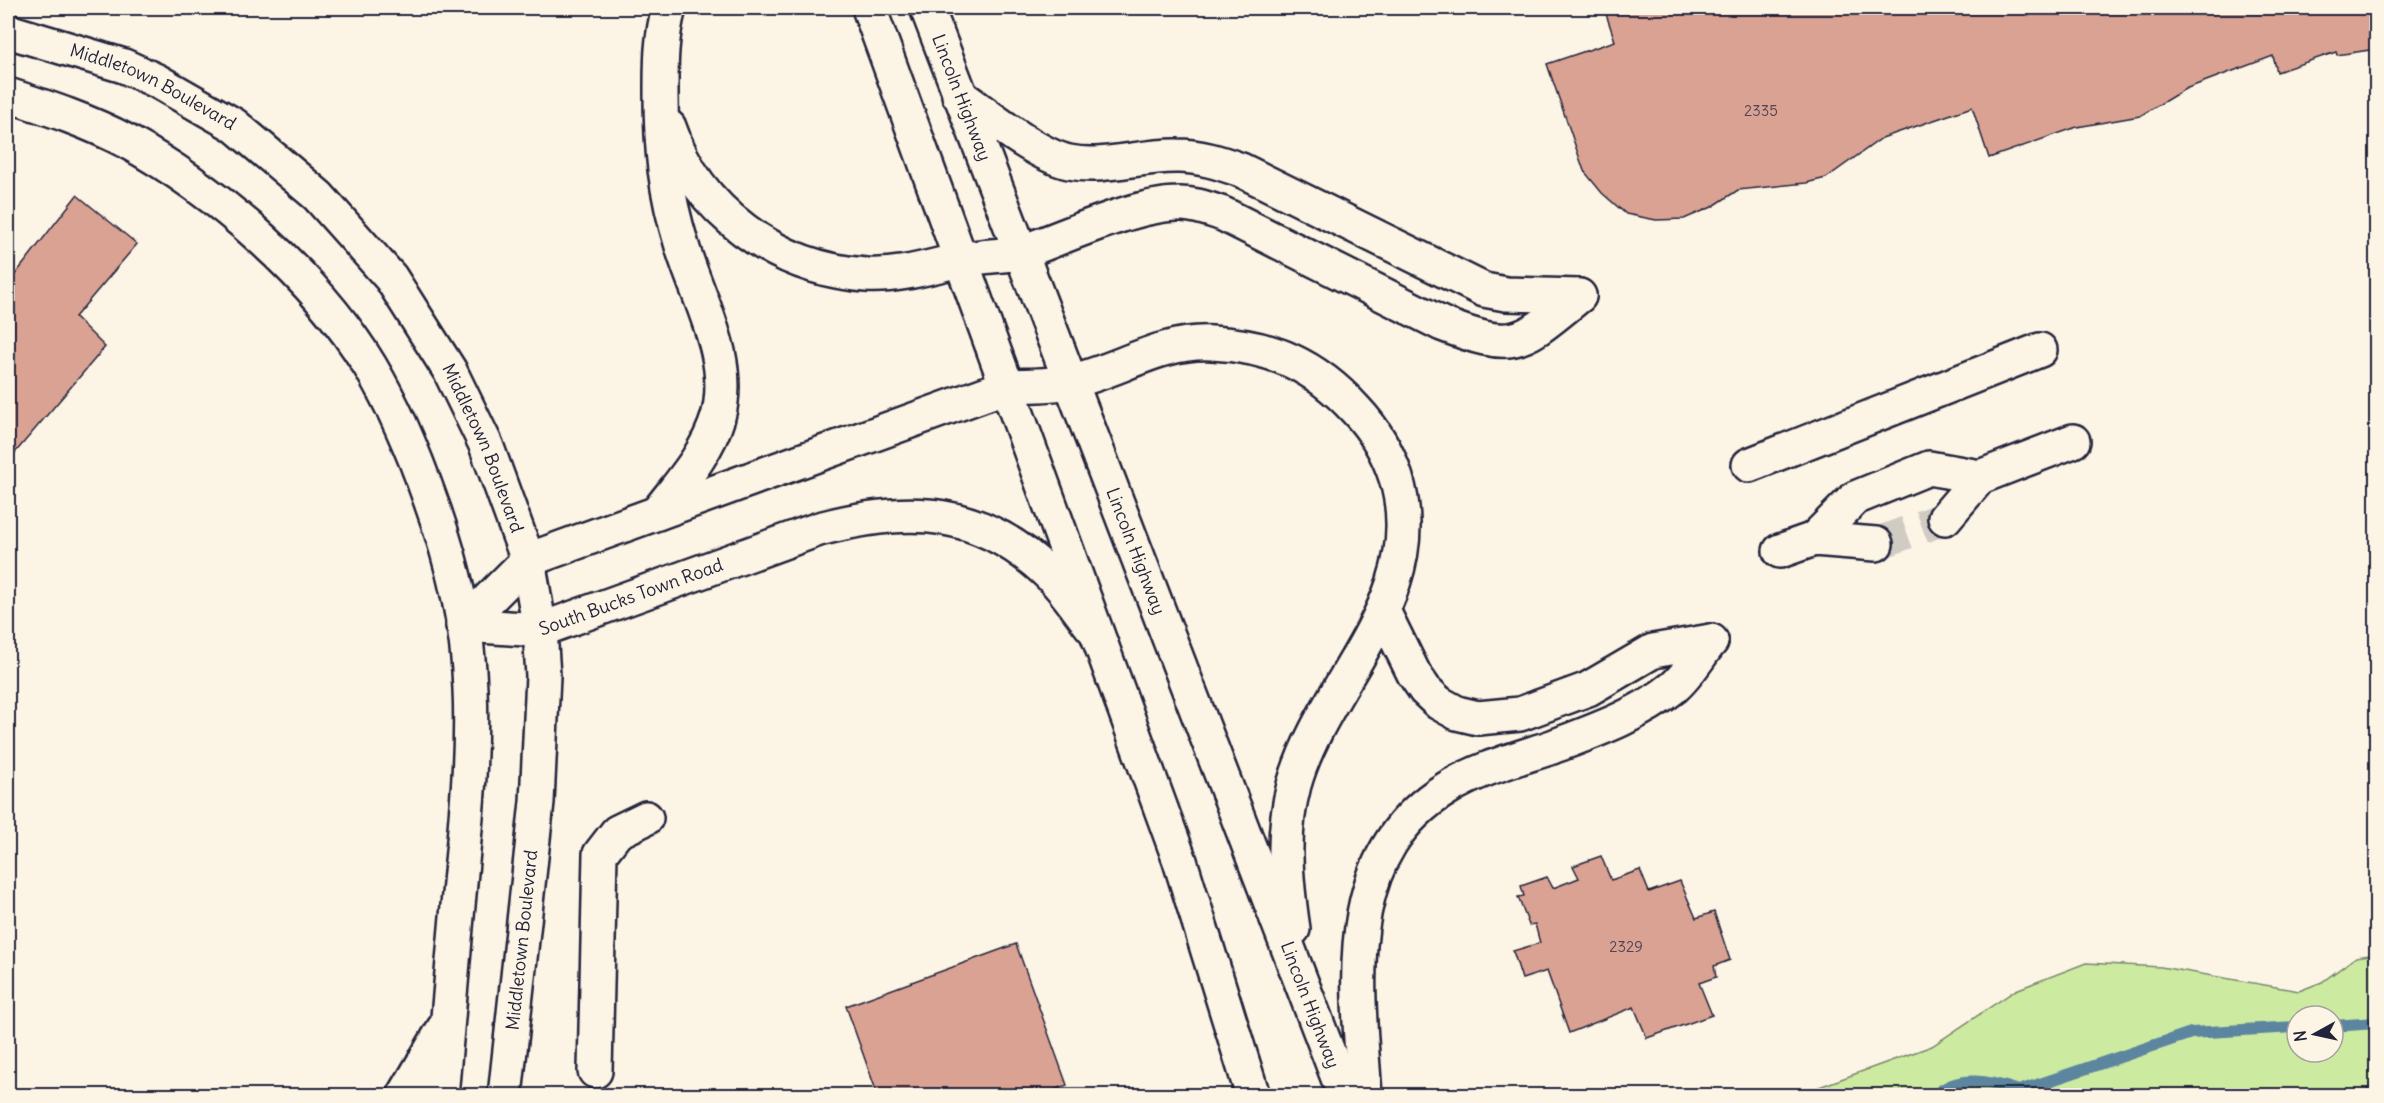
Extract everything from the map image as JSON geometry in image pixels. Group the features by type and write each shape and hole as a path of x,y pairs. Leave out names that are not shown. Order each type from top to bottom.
{"main road":[{"path":"657,513 700,457 718,416 722,390 717,345 683,248 664,177 659,60 662,31 669,8"},
{"path":"869,8 1180,861 1253,1095"},
{"name":"Lincoln Highway","path":"927,8 1345,1095"},
{"name":"Middletown Boulevard","path":"8,31 124,66 157,81 234,125 318,196 392,278 450,371 486,445 528,560 540,630 543,676 537,802 505,1095"},
{"path":"661,90 676,150 693,178 715,204 743,230 769,247 800,262 832,270 866,275 901,274 962,260 1020,253 1137,211 1179,203 1201,206 1222,214 1442,324 1473,336 1505,342 1530,335 1579,296 1506,294 1484,290 1241,170 1212,160 1179,156 1102,164 1066,162 1034,146 959,95"},
{"path":"8,95 76,117 127,142 211,195 255,231 333,314 369,365 405,432 444,536 463,625 470,688 469,791 441,1095"},
{"path":"463,625 528,560 1007,386 1069,382 1172,347 1209,343 1248,346 1281,355 1314,372 1340,392 1380,440 1393,467 1401,494 1403,543 1383,611 1307,750 1294,785 1288,819 1286,859 1301,984"},
{"path":"1749,465 2040,350"},
{"path":"1945,518 1980,477 2073,441"},
{"path":"1815,539 1855,498 1929,468 1980,477"},
{"name":"South Bucks Town Road","path":"463,625 540,630 819,529 857,519 893,514 931,514 989,532 1022,552 1052,578 1097,633"},
{"path":"1780,551 1815,539 1876,544"},
{"path":"1365,1095 1357,980 1360,935 1366,898 1378,865 1406,822 1439,794 1474,775 1605,727 1637,711 1675,686 1711,641 1653,651 1588,689 1520,714 1478,718 1457,713 1439,703 1425,690 1414,674 1383,611"},
{"path":"595,1071 600,854 617,832 646,818"},
{"path":"404,1095 448,1021"}],"green space":[{"path":"2376,954 2376,1083 2359,1095 1797,1095 1932,1046 2016,990 2086,963 2161,967 2299,991 2322,982 2356,957"}],"building":[{"path":"1604,8 2376,8 2376,49 2337,55 2336,52 2277,72 2273,56 2185,89 2140,116 2077,127 1989,158 1972,107 1882,138 1826,178 1806,183 1738,190 1712,207 1684,219 1656,220 1626,214 1602,193 1584,171 1547,64 1615,41"},
{"path":"77,195 137,244 75,317 105,347 8,461 8,276 14,276"},
{"path":"1601,856 1611,880 1640,870 1649,892 1680,881 1696,918 1714,912 1730,960 1714,966 1716,977 1699,983 1712,1015 1647,1038 1634,1007 1569,1033 1547,971 1522,979 1513,951 1540,943 1535,924 1529,925 1518,897 1524,896 1521,886 1547,877 1553,888 1579,878 1573,866"},
{"path":"1016,944 1067,1085 1038,1096 878,1096 846,1006"}],"waterway":[{"path":"2345,1025 2376,1023"},
{"path":"1935,1096 1954,1084 1976,1081 2019,1091 2191,1033 2285,1028"}],"tunnel":[{"path":"1876,544 1945,518"}]}
